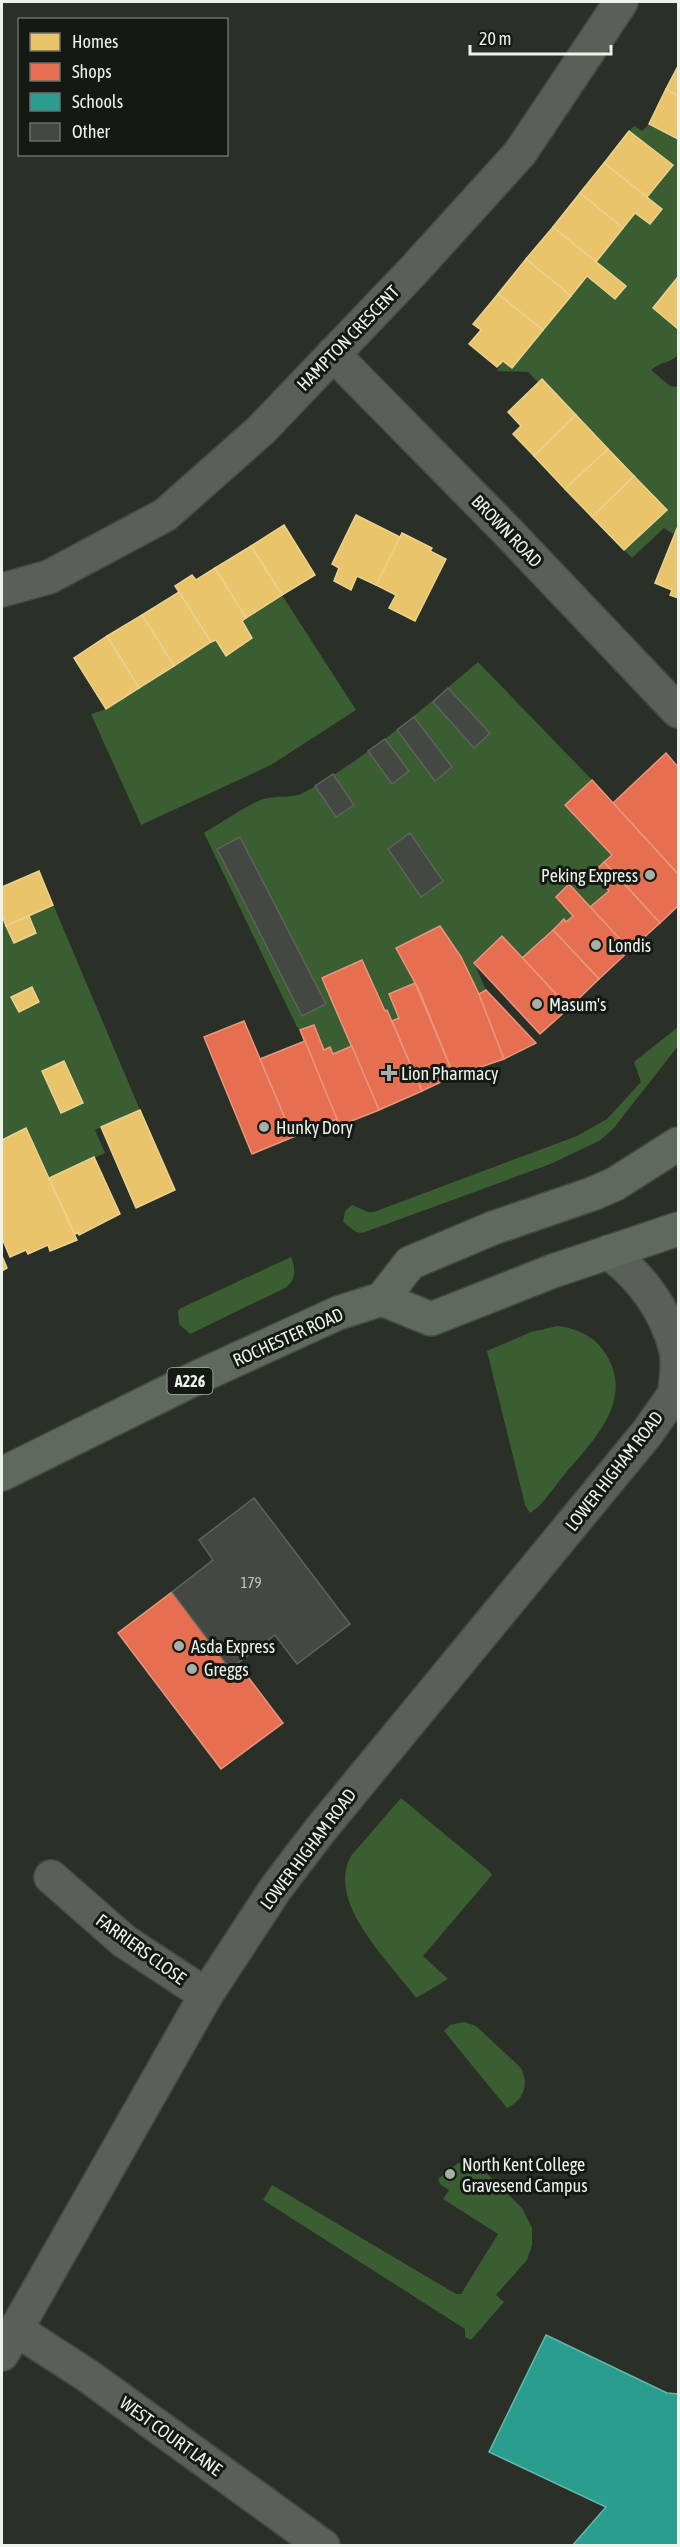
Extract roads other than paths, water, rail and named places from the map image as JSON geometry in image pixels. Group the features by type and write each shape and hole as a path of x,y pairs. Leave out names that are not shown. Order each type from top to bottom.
{"main road":[{"path":"678,1144 615,1184 493,1227 410,1263 382,1299 431,1319 543,1275 678,1229"},
{"name":"ROCHESTER ROAD","path":"2,1474 207,1373 338,1313 382,1299"}],"street":[{"name":"HAMPTON CRESCENT","path":"2,590 49,577 165,515 261,430 520,153 621,2"},
{"name":"BROWN ROAD","path":"333,354 508,532 678,711"},
{"path":"608,1252 633,1272 660,1310 677,1348 677,1390"},
{"name":"LOWER HIGHAM ROAD","path":"9,2342 206,1995 276,1888 321,1829 646,1433 677,1390"},
{"name":"FARRIERS CLOSE","path":"51,1877 124,1941 206,1995"},
{"name":"WEST COURT LANE","path":"9,2342 88,2376 323,2546"}],"place":[{"name":"Peking Express","path":"650,875"},
{"name":"Londis","path":"596,945"},
{"name":"Masum's","path":"537,1004"},
{"name":"Lion Pharmacy","path":"389,1073"},
{"name":"Hunky Dory","path":"264,1127"},
{"name":"Asda Express","path":"179,1646"},
{"name":"Greggs","path":"192,1669"},
{"name":"North Kent College Gravesend Campus","path":"450,2174"}]}
